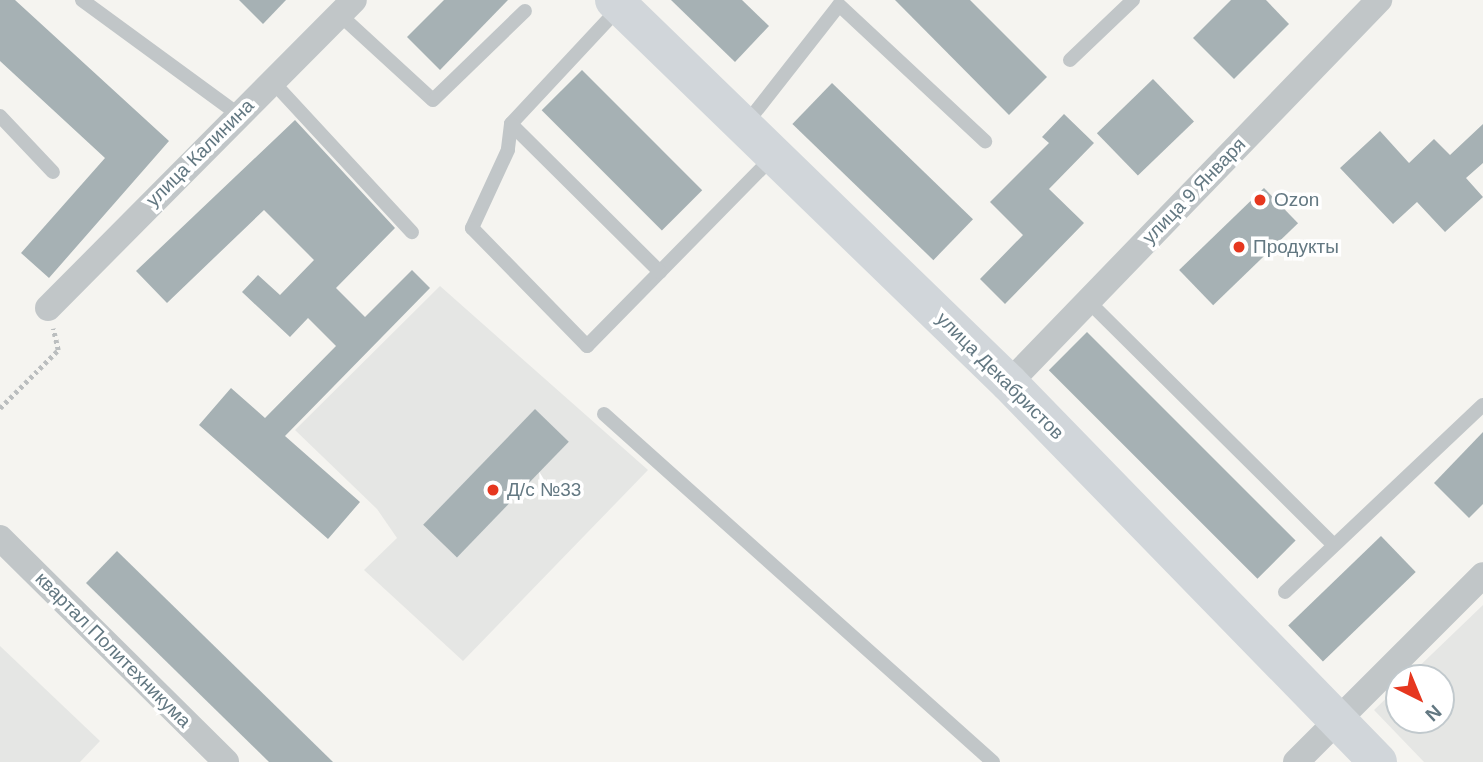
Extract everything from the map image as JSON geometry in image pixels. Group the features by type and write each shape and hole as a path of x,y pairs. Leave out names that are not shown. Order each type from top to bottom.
{"main road":[{"name":"улица Декабристов","path":"617,3 1009,383 1378,762"}],"street":[{"name":"улица 9 Января","path":"1009,383 1379,0"},
{"name":"улица Калинина","path":"48,308 346,7"},
{"name":"квартал Политехникума","path":"0,538 226,762"},
{"path":"1296,762 1483,575"}],"lane":[{"path":"82,0 238,114"},
{"path":"1070,60 1133,0"},
{"path":"617,3 511,124 508,150 472,228 587,346 774,156"},
{"path":"744,126 839,5 985,141"},
{"path":"346,7 433,100 526,11"},
{"path":"272,81 412,232"},
{"path":"0,116 53,172"},
{"path":"511,124 660,272"},
{"path":"1088,301 1334,545"},
{"path":"1285,592 1483,405"},
{"path":"604,414 993,762"}],"path":[{"path":"0,408 58,350 48,308"}],"shaded area":[{"name":"Д/с №33","path":"440,286 648,470 463,661 364,570 397,538 377,509 295,430"},
{"path":"1483,605 1483,762 1424,762 1397,734 1455,734 1455,664 1422,664"},
{"path":"0,646 100,741 80,762 0,762"},
{"path":"1385,699 1385,721 1374,710"}],"building":[{"path":"0,0 15,0 169,141 49,278 21,253 105,158 0,61"},
{"path":"239,0 286,0 263,24"},
{"path":"444,0 508,0 440,70 407,37"},
{"path":"671,0 742,0 769,26 735,62"},
{"path":"895,0 970,0 1047,77 1009,115"},
{"path":"1231,0 1266,0 1289,24 1234,79 1193,38"},
{"path":"582,70 702,190 662,231 542,110"},
{"path":"1153,79 1194,121 1138,176 1097,133"},
{"path":"832,83 973,219 933,260 792,124"},
{"path":"1064,114 1094,143 1049,189 1084,223 1005,304 980,279 1023,235 990,202 1049,143 1042,137"},
{"path":"295,120 395,228 336,288 365,317 412,270 430,288 285,436 360,502 328,539 199,425 231,388 265,418 336,346 308,318 290,337 242,292 258,275 280,295 314,260 264,210 167,303 136,271"},
{"path":"1483,124 1483,163 1466,178 1483,197 1445,232 1417,202 1393,224 1340,168 1380,131 1409,163 1434,139 1450,155"},
{"name":"Продукты","path":"1264,188 1298,223 1213,305 1179,270"},
{"path":"1087,332 1296,541 1257,579 1049,370"},
{"path":"535,409 569,442 457,557 423,525"},
{"path":"1483,432 1483,504 1469,518 1434,483"},
{"path":"1381,536 1416,572 1323,662 1288,626"},
{"path":"117,551 333,762 269,762 86,583"}],"place":[{"name":"Ozon","path":"1260,200"},
{"name":"Продукты","path":"1239,247"},
{"name":"Д/с №33","path":"493,490"}]}
